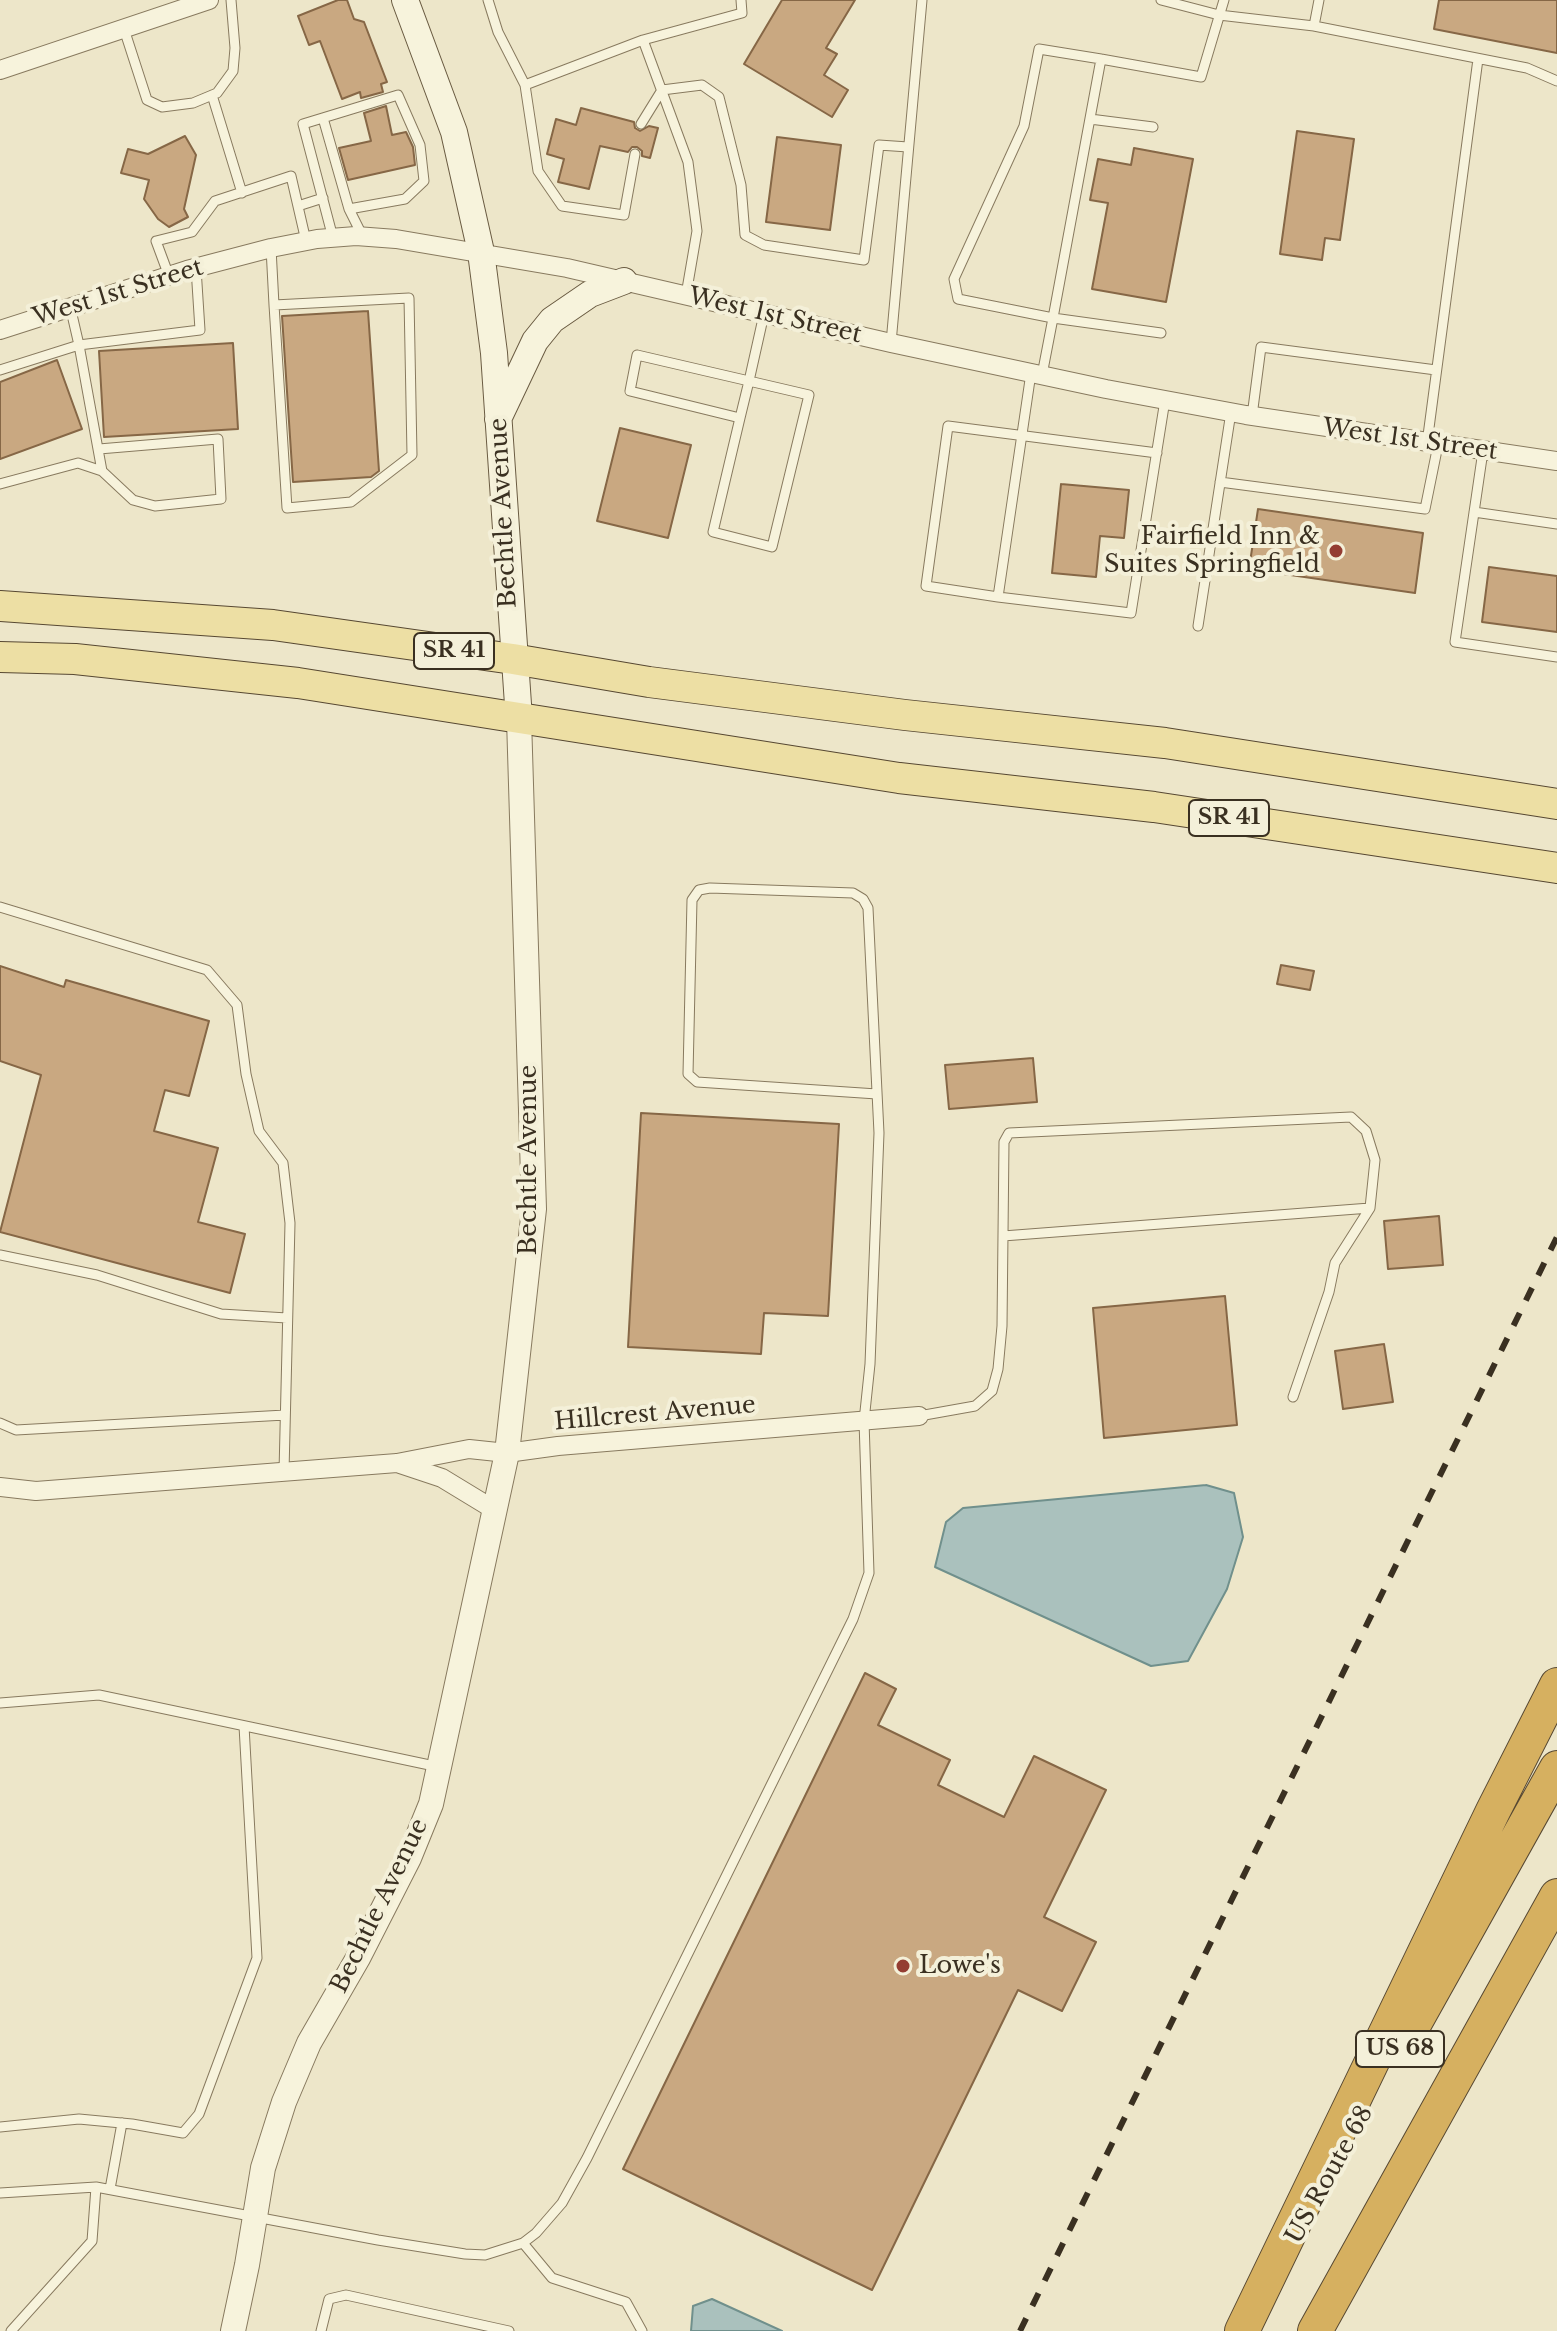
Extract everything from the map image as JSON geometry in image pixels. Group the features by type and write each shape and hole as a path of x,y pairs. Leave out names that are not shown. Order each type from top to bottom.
{"highway":[{"path":"1243,2331 1493,1811 1557,1685"},
{"name":"US Route 68","path":"1243,2331 1557,1768"},
{"name":"US 68","path":"1315,2331 1554,1903"}],"main road":[{"name":"Bechtle Avenue","path":"405,0 454,132 481,252 494,353 519,719"},
{"path":"498,419 535,341 552,320 590,294 624,281"},
{"name":"SR 41","path":"0,606 273,625 649,682 875,712 1165,743 1557,804"},
{"name":"SR 41","path":"0,657 75,659 298,683 899,778 1154,807 1557,868"}],"street":[{"path":"0,70 209,0"},
{"name":"West 1st Street","path":"0,330 169,276 271,248 333,238 396,239 481,252 624,281 891,343 1165,400 1252,416 1557,461"},
{"name":"Bechtle Avenue","path":"233,2331 263,2168 284,2102 309,2043 358,1958 409,1858 431,1804 507,1453 534,1209 519,719"},
{"name":"Hillcrest Avenue","path":"0,1487 36,1491 284,1472 397,1463 469,1449 507,1453 558,1446 919,1416"},
{"name":"Hillcrest Avenue","path":"397,1463 442,1478 493,1509"}],"lane":[{"path":"124,29 147,100 162,107 193,103 217,93 233,71 235,48 231,0"},
{"path":"488,0 498,32 525,85 538,171 562,206 624,215 635,154"},
{"path":"525,85 643,40 742,13 741,0"},
{"path":"891,343 922,0"},
{"path":"1161,0 1219,15 1314,26 1527,68 1557,81"},
{"path":"1161,333 1053,318 958,299 954,279 1024,126 1039,49 1201,77 1224,0"},
{"path":"1314,26 1319,0"},
{"path":"643,40 688,162 697,231 686,295"},
{"path":"998,597 1022,435 1053,318 1101,59"},
{"path":"1220,482 1425,509 1436,370 1478,59"},
{"path":"662,90 702,85 719,97 741,185 745,235 764,245 864,260 879,145 908,147"},
{"path":"641,124 662,90"},
{"path":"212,95 242,193"},
{"path":"333,238 303,124 398,95 420,145 424,181 405,199 349,209"},
{"path":"323,118 349,209 363,237"},
{"path":"1090,119 1153,127"},
{"path":"169,276 156,241 192,232 215,201 291,176 306,242"},
{"path":"298,206 323,198"},
{"path":"271,248 274,305 287,508 351,502 412,455 409,298 274,305"},
{"path":"0,370 79,345 200,330 196,268"},
{"path":"70,306 102,471"},
{"path":"740,418 630,391 637,355 749,381 809,395 772,547 713,532 749,381 764,314"},
{"path":"1252,416 1261,347 1436,370"},
{"path":"1157,453 948,426 926,586 1131,613 1157,453 1165,400"},
{"path":"1198,626 1231,412"},
{"path":"0,484 78,463 102,471 133,500 155,506 221,499 218,439 99,449"},
{"path":"1483,451 1455,642 1557,657"},
{"path":"1474,512 1557,524"},
{"path":"0,2193 96,2187 465,2254 502,2252 523,2243 562,2203 853,1619 869,1573 864,1421 870,1364 878,1164 877,1094 868,908 863,899 853,893 699,890 692,900 688,1074 697,1082 877,1094"},
{"path":"0,907 207,970 237,1005 246,1074 259,1131 283,1163 290,1223 284,1472"},
{"path":"919,1416 975,1406 992,1391 998,1369 1002,1326 1004,1142 1009,1133 1351,1117 1366,1131 1375,1160 1370,1208 1335,1263 1329,1292 1293,1397"},
{"path":"1003,1236 1370,1208"},
{"path":"0,1255 97,1275 221,1314 287,1318"},
{"path":"0,1423 16,1430 285,1415"},
{"path":"0,1703 99,1695 439,1767"},
{"path":"0,2127 79,2119 183,2133 199,2114 257,1958 244,1726"},
{"path":"110,2189 122,2123"},
{"path":"11,2331 92,2241 96,2187"},
{"path":"523,2243 552,2278 626,2302 642,2331"},
{"path":"321,2331 329,2299 346,2295 509,2331"}],"water":[{"path":"1206,1485 1234,1493 1243,1537 1227,1589 1188,1661 1151,1666 935,1567 946,1522 963,1508"},
{"path":"712,2299 782,2331 691,2331 693,2306"}],"building":[{"path":"338,0 347,0 354,19 364,22 387,82 381,84 383,92 361,98 360,92 342,99 320,41 309,45 298,16"},
{"path":"782,0 855,0 826,48 837,54 824,75 848,90 832,117 744,64"},
{"path":"1439,0 1557,0 1557,53 1434,29"},
{"path":"386,106 392,135 406,132 413,147 415,165 348,180 339,148 371,141 364,113"},
{"path":"581,108 634,122 635,128 640,131 649,126 658,128 650,158 642,156 642,151 637,147 632,147 628,152 600,146 589,189 558,182 564,159 547,154 556,119 576,125"},
{"path":"1297,131 1354,139 1340,240 1325,238 1322,260 1280,254"},
{"path":"185,136 196,155 184,209 188,217 169,227 158,219 144,199 149,180 121,173 128,149 148,154"},
{"path":"777,137 841,145 830,230 766,222"},
{"path":"1134,148 1193,159 1166,302 1092,289 1108,203 1090,200 1098,159 1131,165"},
{"path":"368,311 379,471 371,477 293,482 282,316"},
{"path":"233,343 238,429 104,437 99,351"},
{"path":"57,360 82,429 0,459 0,382"},
{"path":"620,428 691,445 668,538 597,521"},
{"path":"1061,484 1129,490 1124,538 1100,536 1096,577 1052,573"},
{"name":"Fairfield Inn & Suites Springfield","path":"1258,509 1423,533 1415,593 1249,569"},
{"path":"1489,567 1557,576 1557,632 1482,622"},
{"path":"1281,965 1314,971 1310,990 1277,984"},
{"path":"0,966 64,987 66,980 209,1021 189,1096 165,1090 154,1131 218,1148 198,1222 245,1234 230,1293 0,1232 41,1075 0,1061"},
{"path":"1033,1058 1037,1102 949,1109 945,1065"},
{"path":"641,1113 839,1124 828,1316 764,1313 761,1354 628,1347"},
{"path":"1439,1216 1443,1265 1388,1269 1384,1221"},
{"path":"1225,1296 1237,1425 1104,1438 1093,1308"},
{"path":"1384,1344 1393,1402 1343,1409 1335,1351"},
{"name":"Lowe's","path":"865,1673 896,1689 878,1725 950,1760 938,1785 1004,1817 1034,1756 1106,1790 1044,1917 1096,1942 1062,2011 1018,1990 872,2290 623,2169"}],"railway":[{"path":"1020,2331 1557,1237"}],"place":[{"name":"Fairfield Inn & Suites Springfield","path":"1336,551"},
{"name":"Lowe's","path":"903,1966"}]}
